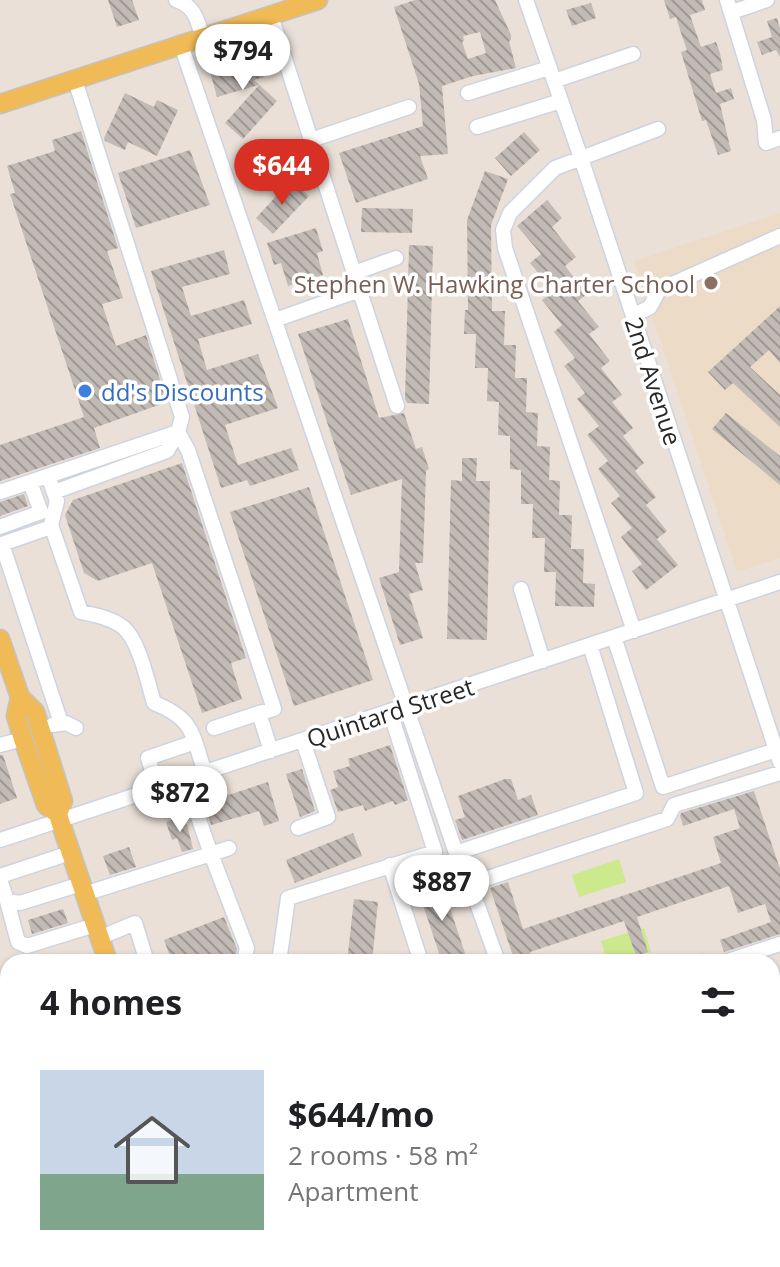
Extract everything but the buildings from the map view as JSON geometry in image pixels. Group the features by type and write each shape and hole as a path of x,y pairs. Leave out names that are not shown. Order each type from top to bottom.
{"main road":[{"path":"0,104 318,0"},
{"path":"2,649 20,697 35,712 41,729 63,801 59,818"},
{"path":"20,697 16,716 23,739 46,805 59,818 105,954"}],"street":[{"path":"176,0 193,8 203,38"},
{"name":"2nd Avenue","path":"526,0 778,756"},
{"path":"767,0 729,6 764,120 766,143 780,138"},
{"path":"271,16 397,406"},
{"path":"181,45 456,853 636,793 590,645"},
{"path":"468,93 633,54"},
{"path":"54,492 167,451 182,417 75,80"},
{"path":"477,127 561,101"},
{"path":"311,140 409,107"},
{"path":"634,631 505,248 503,230 510,213 555,168 658,129"},
{"path":"633,316 650,307 659,290 780,236"},
{"path":"354,273 396,258"},
{"path":"275,320 360,290"},
{"path":"0,492 178,432"},
{"path":"178,432 188,450 274,709 214,728"},
{"path":"48,476 57,501 51,527 81,612 124,628 132,641 154,703 176,711 188,723 205,773"},
{"path":"0,527 41,512 30,482"},
{"path":"51,527 1,540 61,723"},
{"name":"Quintard Street","path":"0,840 780,582"},
{"path":"521,589 543,661"},
{"path":"614,637 663,787 778,756"},
{"path":"280,954 288,898 435,852 390,712"},
{"path":"259,713 271,751"},
{"path":"41,729 61,723 76,728"},
{"path":"0,745 23,739"},
{"path":"306,740 327,788"},
{"path":"298,828 328,817 306,740"},
{"path":"158,789 148,758 195,742"},
{"path":"495,954 470,884 667,819 674,805 780,773"},
{"path":"185,780 247,948 246,954"},
{"path":"7,901 20,903 83,889 229,848"},
{"path":"70,853 0,878 18,942 27,946 135,923 145,954"},
{"path":"390,865 418,954"},
{"path":"749,954 780,944"}],"shaded area":[{"path":"780,213 780,558 737,572 634,261"}],"green space":[{"path":"619,859 626,882 579,897 572,875"},
{"path":"644,928 651,952 605,954 601,941"}],"place":[{"name":"Stephen W. Hawking Charter School","path":"711,283"},
{"name":"dd's Discounts","path":"85,391"}]}
